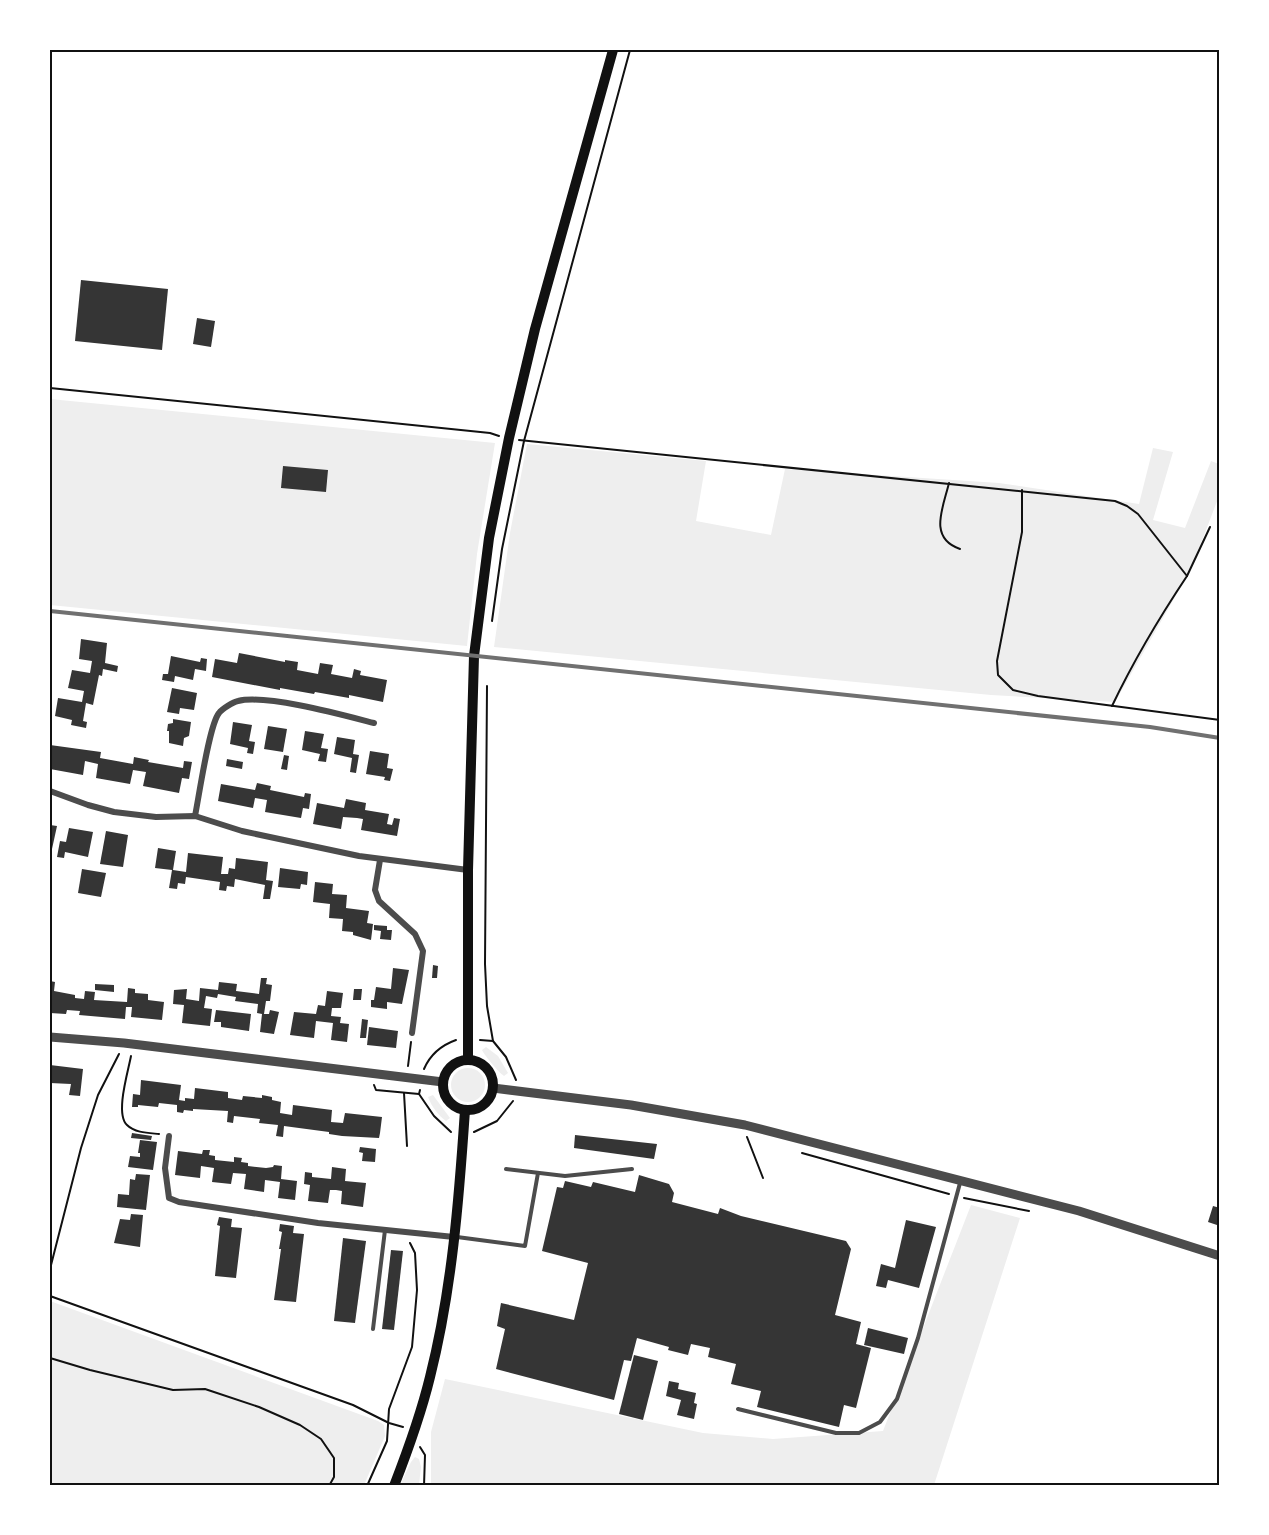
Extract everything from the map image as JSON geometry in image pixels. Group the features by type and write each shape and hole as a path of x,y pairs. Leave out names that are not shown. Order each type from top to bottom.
{"main road":[{"path":"468,1060 468,870 474,656 489,538 509,438 535,329 613,50"},
{"path":"468,1060 481,1063 488,1069 492,1076 493,1088 489,1100 483,1106 465,1110 451,1104 446,1097 443,1082 451,1066 468,1060"},
{"path":"394,1485 413,1435 430,1375 454,1237 465,1110"}],"street":[{"path":"195,816 212,730 219,713 237,701 261,700 374,723"},
{"path":"50,791 114,812 156,817 195,816 242,831 380,860 468,870"},
{"path":"380,860 375,890 379,901 415,934 423,951 412,1033"},
{"path":"50,1037 128,1044 443,1082"},
{"path":"493,1088 631,1105 745,1125 1079,1211 1220,1256"},
{"path":"169,1136 165,1168 169,1197 179,1202 318,1223 454,1237"}],"lane":[{"path":"506,1170 565,1176 632,1169"},
{"path":"454,1237 525,1246 538,1173"},
{"path":"738,1409 836,1433 859,1433 880,1422 897,1399 918,1338 960,1182"},
{"path":"373,1329 385,1230"}],"path":[{"path":"491,625 502,549 524,441 630,50"},
{"path":"50,388 490,433 524,441 1115,501 1138,513 1187,576"},
{"path":"949,483 940,531 947,543 960,549"},
{"path":"1022,490 1022,532 997,661 998,675 1013,690 1038,696 1220,720"},
{"path":"1112,706 1129,670 1187,576 1210,527"},
{"path":"464,1134 479,1132 497,1121 513,1101 516,1078 506,1057 492,1041 487,1006 485,964 487,680"},
{"path":"408,1066 412,1033"},
{"path":"128,1044 121,1114 127,1125 138,1131 169,1136"},
{"path":"50,1269 81,1148 98,1095 128,1044"},
{"path":"367,1072 376,1090 419,1094"},
{"path":"404,1093 407,1146"},
{"path":"758,1140 747,1137 763,1178"},
{"path":"802,1153 957,1196 1037,1212"},
{"path":"367,1485 387,1441 389,1409 412,1347 417,1290 415,1253 405,1231"},
{"path":"50,1296 353,1405 413,1435 426,1455 424,1485"},
{"path":"50,1358 173,1390 205,1389 259,1407 300,1425 321,1439 334,1458 334,1478 329,1485"}],"shaded area":[{"path":"50,399 495,443 477,554 467,646 50,605"},
{"path":"527,444 706,461 696,521 771,535 785,469 999,483 1139,504 1153,448 1173,452 1153,520 1185,528 1211,461 1219,464 1219,496 1187,576 1115,702 991,695 494,647 510,533"},
{"path":"486,1047 498,1056 508,1073 504,1076 482,1050"},
{"path":"468,1068 480,1073 485,1085 480,1097 468,1102 456,1097 451,1085 456,1073"},
{"path":"433,1095 450,1118 446,1121 428,1097"},
{"path":"971,1205 1020,1218 934,1485 431,1486 431,1432 445,1379 703,1433 773,1439 883,1431"},
{"path":"50,1301 378,1421 384,1425 385,1436 364,1485 50,1485"},
{"path":"415,1457 419,1459 421,1467 419,1485 400,1485 411,1462"}],"building":[{"path":"81,280 168,289 162,350 75,341"},
{"path":"197,318 215,321 211,347 193,344"},
{"path":"283,466 328,470 326,492 281,488"},
{"path":"81,639 107,643 105,663 118,666 117,672 103,669 102,676 99,675 93,705 86,703 83,721 87,722 86,728 71,725 72,720 55,716 58,698 82,702 84,691 68,688 72,670 90,673 92,661 79,659"},
{"path":"239,653 285,662 285,660 298,662 297,670 318,674 320,663 333,665 331,674 352,678 354,669 361,671 360,675 387,680 383,702 349,695 349,698 315,692 314,694 280,688 280,690 212,677 215,659 237,663"},
{"path":"171,656 200,662 201,658 207,659 206,671 195,669 193,680 175,676 174,682 162,680 163,674 168,674"},
{"path":"172,688 197,693 194,710 180,708 179,714 167,712"},
{"path":"173,719 191,722 189,736 184,738 183,746 169,743 168,724 173,723"},
{"path":"233,722 252,725 249,741 255,742 253,754 247,753 248,748 230,744"},
{"path":"268,726 287,729 283,752 264,749"},
{"path":"305,731 324,734 321,748 328,749 326,762 318,761 320,754 302,750"},
{"path":"337,737 355,740 353,754 359,755 356,773 350,772 352,758 334,754"},
{"path":"50,745 101,752 100,758 133,764 134,757 149,760 148,762 183,768 184,761 192,762 189,779 182,778 179,793 143,786 146,772 133,770 130,784 96,778 98,764 85,761 83,775 50,769"},
{"path":"370,751 389,754 387,768 393,769 390,781 384,780 385,777 366,774"},
{"path":"284,755 289,756 287,770 281,769"},
{"path":"227,759 243,762 242,769 226,766"},
{"path":"257,783 271,786 270,790 304,797 305,793 311,794 309,809 303,808 301,818 265,812 267,800 255,798 253,808 218,801 221,784 255,790"},
{"path":"346,799 366,803 365,810 389,814 387,824 392,825 394,818 400,819 397,836 361,830 363,819 357,818 343,817 341,829 313,824 317,803 344,808"},
{"path":"50,825 57,826 52,849 50,848"},
{"path":"69,828 93,832 88,857 65,852 64,858 57,857 60,841 66,842"},
{"path":"106,831 128,835 123,867 100,864"},
{"path":"158,848 176,851 173,870 186,872 188,853 223,857 221,874 228,874 229,868 235,869 236,858 268,862 266,880 273,881 270,899 263,899 265,885 235,879 234,887 227,886 226,891 219,890 220,882 186,877 185,884 178,883 177,889 169,888 172,870 155,868"},
{"path":"280,868 308,872 307,885 301,884 300,889 278,887"},
{"path":"82,869 106,873 101,897 78,893"},
{"path":"315,882 333,884 332,894 347,895 346,908 369,911 367,923 373,924 371,940 353,935 353,932 342,931 343,919 329,918 330,904 313,902"},
{"path":"374,925 387,926 387,930 392,930 391,940 380,939 381,931 374,930"},
{"path":"433,965 438,966 437,978 432,978"},
{"path":"393,968 409,970 402,1004 387,1002 387,1009 371,1007 376,987 391,989"},
{"path":"261,978 267,978 266,984 272,985 270,1001 266,1001 264,1014 269,1014 270,1010 279,1012 274,1034 260,1032 262,1014 257,1013 258,1004 235,1001 236,997 218,994 217,998 206,996 204,1008 212,1009 210,1026 182,1023 184,1005 173,1004 174,990 187,989 186,999 199,1001 200,988 218,990 219,982 237,984 236,991 259,994"},
{"path":"50,981 55,982 54,991 75,995 75,998 84,999 85,991 95,992 94,1000 127,1002 128,988 135,989 135,993 148,994 148,1000 164,1002 162,1020 131,1017 132,1007 126,1007 125,1019 79,1015 80,1011 67,1010 66,1014 50,1013"},
{"path":"95,984 114,985 114,992 95,990"},
{"path":"354,989 362,989 361,1000 353,1000"},
{"path":"327,991 343,993 341,1008 332,1008 331,1016 341,1017 340,1023 349,1024 347,1042 331,1040 333,1023 316,1021 314,1038 290,1035 294,1012 316,1014 318,1005 325,1006"},
{"path":"216,1010 251,1014 249,1031 221,1027 221,1022 214,1022"},
{"path":"362,1019 368,1020 366,1038 360,1038"},
{"path":"369,1027 398,1031 396,1048 367,1045"},
{"path":"50,1065 83,1069 80,1096 69,1095 71,1084 50,1083"},
{"path":"141,1080 181,1085 179,1100 185,1101 185,1098 194,1099 195,1088 228,1092 228,1098 242,1100 243,1096 272,1097 272,1100 281,1102 280,1113 292,1115 293,1105 332,1110 331,1122 343,1123 345,1113 382,1117 379,1138 342,1136 284,1126 283,1137 276,1136 278,1125 259,1123 260,1119 234,1116 233,1123 227,1122 228,1111 193,1109 193,1111 184,1110 183,1113 177,1112 177,1105 159,1103 158,1107 138,1105 138,1107 132,1107 133,1094 140,1095"},
{"path":"132,1133 152,1136 151,1140 131,1138"},
{"path":"575,1135 657,1144 654,1159 574,1148"},
{"path":"140,1140 157,1142 153,1170 128,1167 130,1156 140,1157 138,1153"},
{"path":"360,1147 376,1149 375,1162 362,1161 363,1153 359,1152"},
{"path":"203,1150 210,1150 209,1155 215,1156 215,1160 234,1162 234,1157 242,1158 241,1162 248,1163 248,1166 266,1168 274,1165 282,1166 281,1179 297,1181 295,1200 278,1198 280,1182 265,1180 264,1192 244,1189 246,1174 233,1173 231,1184 212,1182 214,1168 201,1166 200,1178 175,1175 178,1151 202,1154"},
{"path":"332,1167 346,1169 345,1181 366,1183 363,1207 341,1204 342,1191 336,1190 330,1190 328,1203 308,1201 310,1185 304,1184 305,1172 312,1173 312,1177 331,1179"},
{"path":"136,1174 150,1175 146,1210 117,1207 118,1194 129,1195 130,1179 135,1180"},
{"path":"639,1175 669,1184 674,1193 672,1202 718,1214 720,1208 741,1216 846,1241 851,1249 835,1315 861,1322 856,1344 871,1348 856,1408 844,1405 839,1427 757,1407 761,1391 731,1384 736,1364 708,1357 710,1348 691,1344 688,1355 637,1338 631,1361 624,1360 614,1400 496,1369 505,1329 497,1326 501,1303 574,1320 588,1263 542,1251 557,1187 563,1188 565,1181 591,1187 593,1182 635,1192"},
{"path":"1213,1206 1220,1208 1220,1226 1208,1222"},
{"path":"131,1214 143,1215 140,1247 114,1243 120,1219 130,1220"},
{"path":"219,1217 232,1219 231,1227 242,1228 236,1278 215,1276"},
{"path":"906,1220 936,1227 919,1288 888,1280 886,1288 876,1286 881,1264 895,1268"},
{"path":"280,1224 294,1226 293,1233 304,1234 296,1302 274,1300 281,1249 279,1249 282,1232 279,1231"},
{"path":"343,1238 366,1241 355,1323 334,1321"},
{"path":"391,1250 403,1251 394,1330 382,1329"},
{"path":"868,1328 908,1338 904,1354 864,1345"},
{"path":"634,1355 658,1361 643,1420 619,1414"},
{"path":"669,1381 679,1383 678,1389 696,1393 694,1403 697,1404 694,1419 677,1415 681,1400 666,1396"}],"railway":[{"path":"50,611 1150,727 1220,738"}]}
